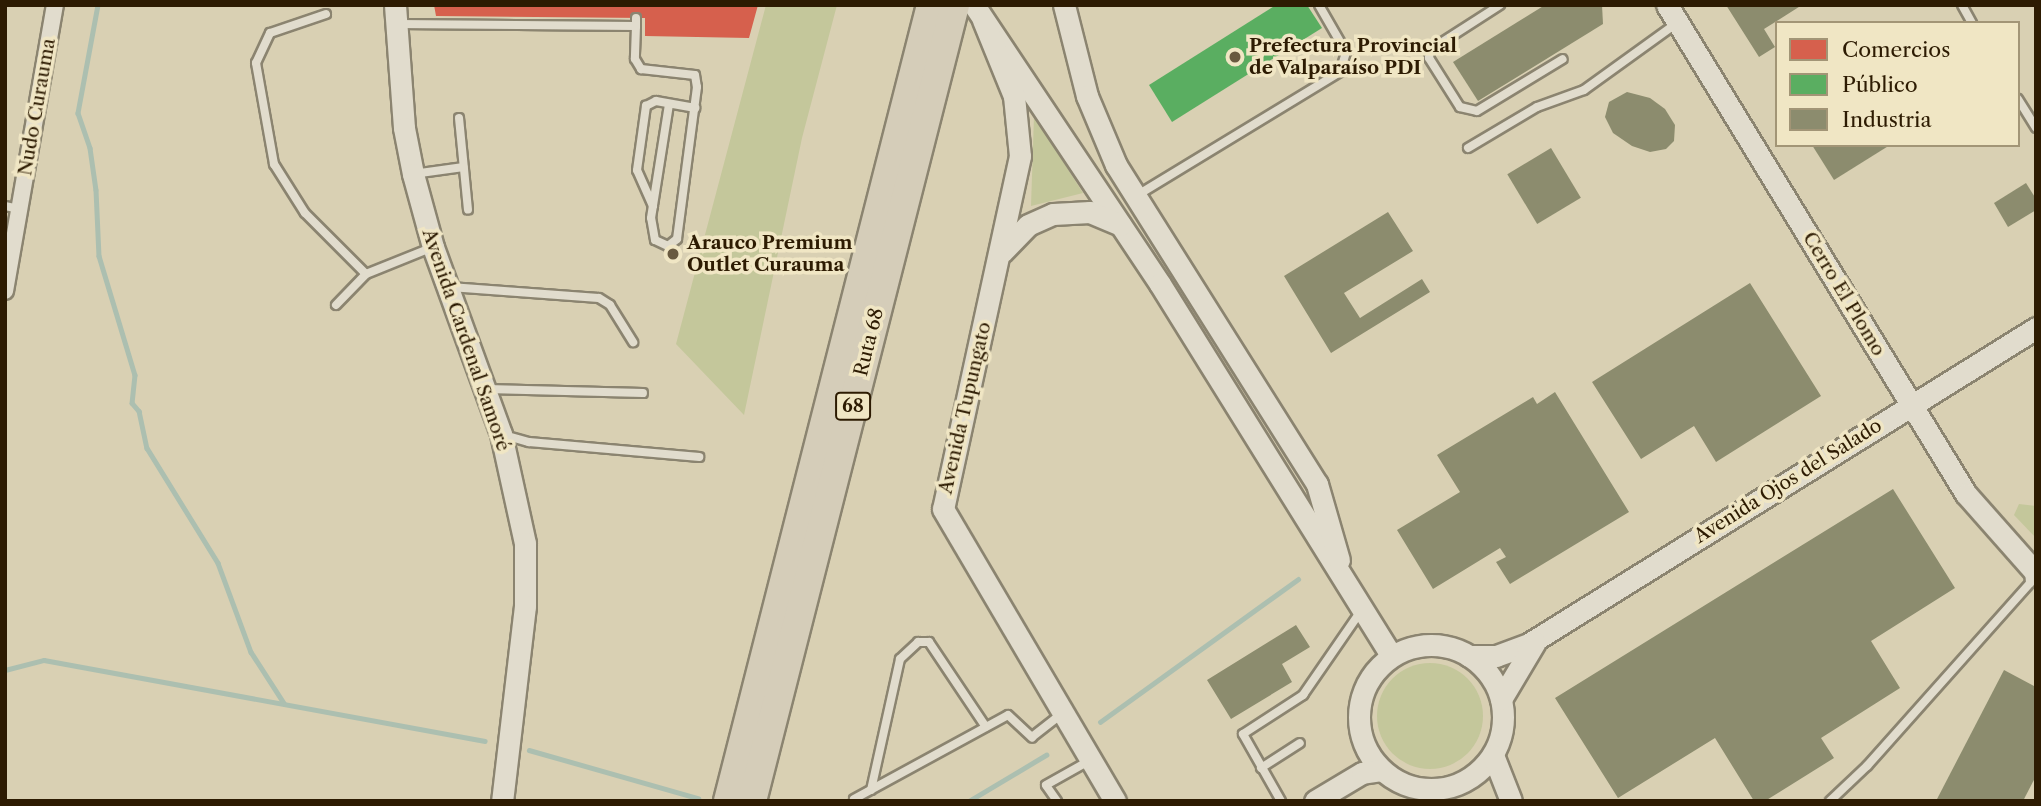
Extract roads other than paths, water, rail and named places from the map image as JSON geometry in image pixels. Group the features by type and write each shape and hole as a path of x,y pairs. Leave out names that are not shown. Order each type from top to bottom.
{"highway":[{"name":"Ruta 68","path":"728,801 959,9"},
{"name":"Ruta 68","path":"752,801 959,9"}],"main road":[{"path":"1064,5 1087,96 1134,197 1317,484 1348,586"},
{"path":"959,9 1122,226 1392,656 1372,674 1359,711 1366,749 1381,770 1410,786 1447,795 1471,777 1493,755 1511,801"},
{"name":"Avenida Tupungato","path":"959,9 1009,81 1020,127 1020,156 943,509 1115,801"},
{"name":"Cerro El Plomo","path":"1672,14 1966,494 2032,570"},
{"name":"Avenida Cardenal Samoré","path":"396,15 404,128 414,174 433,247 501,434 525,544 525,581 502,801"},
{"path":"1000,253 1028,225 1053,214 1090,212 1122,226"},
{"name":"Avenida Ojos del Salado","path":"1392,656 1430,645 1469,656 1496,656 1540,634 2036,328"},
{"name":"Avenida Ojos del Salado","path":"1493,755 1503,728 1501,699 1514,671 1540,634"},
{"path":"1469,656 1489,674 1501,699"},
{"path":"1315,801 1362,774 1381,770"}],"street":[{"name":"Nudo Curauma","path":"5,291 12,208 55,5"}],"lane":[{"path":"1134,197 1340,72 1346,52 1319,5"},
{"path":"1500,5 1430,50 1429,58 1460,107 1476,111 1563,59"},
{"path":"1962,5 1971,21"},
{"path":"326,14 270,33 256,64 274,164 305,213 366,274"},
{"path":"1468,148 1537,107 1584,90 1672,14"},
{"path":"396,15 636,22 635,58 641,69 695,75 695,108 677,239 668,246 655,240 653,206 669,104"},
{"path":"653,206 637,170 637,153 646,131 646,106 656,101 695,108"},
{"path":"2020,102 2036,128"},
{"path":"459,118 468,210"},
{"path":"414,174 464,167"},
{"path":"336,305 366,274 433,247"},
{"path":"447,287 599,298 610,305 633,342"},
{"path":"484,389 643,393"},
{"path":"501,434 529,442 699,457"},
{"path":"1830,801 1867,766 2030,583 2032,570"},
{"path":"1281,801 1243,734 1303,695 1362,609"},
{"path":"871,790 900,659 918,642 929,642 986,727"},
{"path":"854,799 1008,715 1032,737 1063,713"},
{"path":"1261,768 1300,743"},
{"path":"1057,801 1046,785 1091,760"}],"waterway":[{"path":"98,5 78,113 90,148 96,190 99,256 135,375 132,403 139,411 147,448 218,563 251,652 284,703"},
{"path":"1100,722 1298,579"},
{"path":"5,670 44,660 485,741"},
{"path":"529,750 698,798"},
{"path":"969,801 1046,755"}],"place":[{"name":"Prefectura Provincial de Valparaíso PDI","path":"1235,57"},
{"name":"Arauco Premium Outlet Curauma","path":"673,254"}]}
